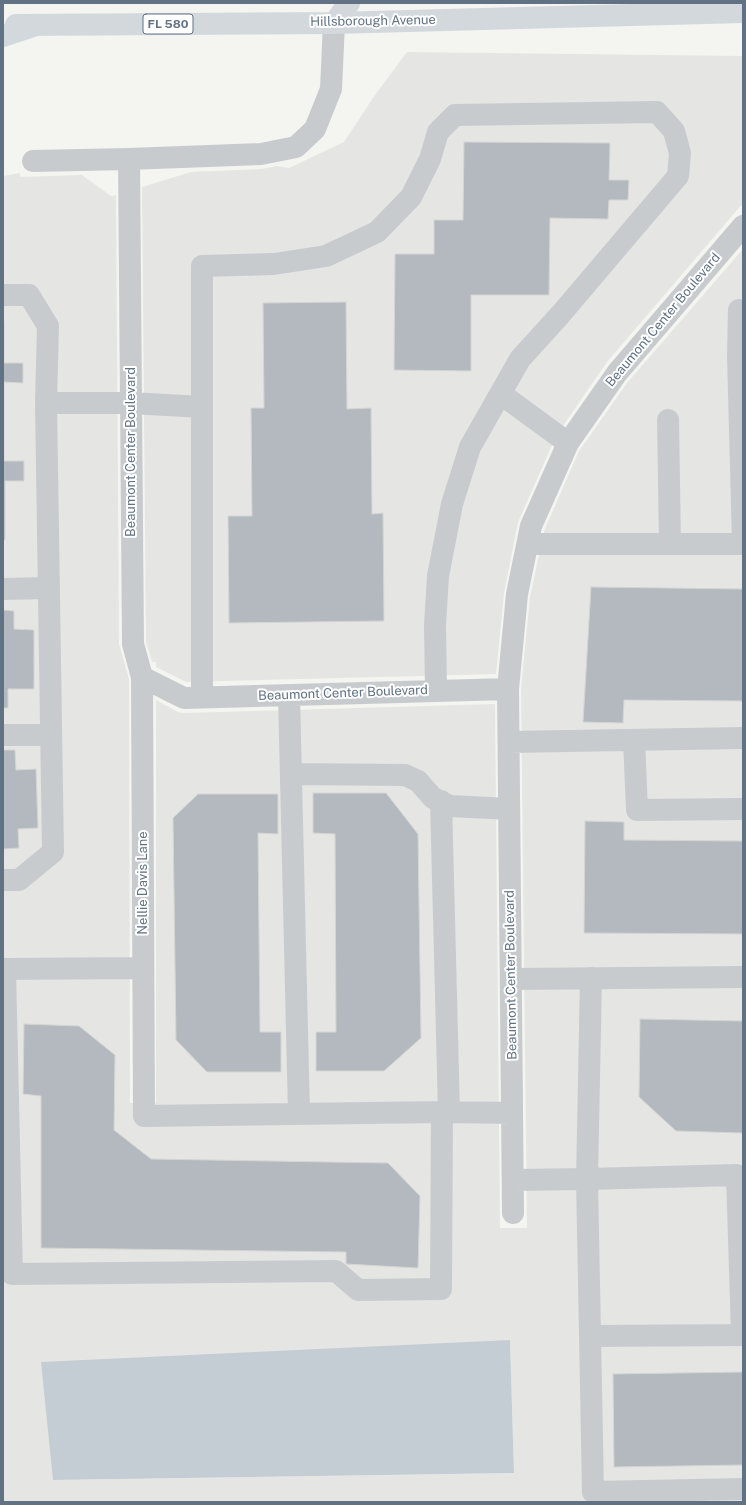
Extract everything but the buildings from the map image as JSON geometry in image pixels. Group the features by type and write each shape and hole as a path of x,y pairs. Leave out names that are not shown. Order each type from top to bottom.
{"main road":[{"path":"334,23 349,3"},
{"name":"Hillsborough Avenue","path":"3,26 334,23 743,12"},
{"path":"3,36 36,25"}],"street":[{"path":"33,161 129,160 261,154 296,148 315,129 331,89 334,23"},
{"path":"202,697 202,266 274,264 326,256 377,232 411,197 430,159 438,132 454,115 656,112 674,131 680,153 678,176 520,360 470,447 452,504 438,576 435,625 436,691"},
{"name":"Beaumont Center Boulevard","path":"129,160 133,644 142,677 184,698 508,689"},
{"name":"Beaumont Center Boulevard","path":"513,1213 508,689 517,594 531,526 568,443 616,372 743,226"},
{"path":"3,295 29,294 48,326 46,403 53,852 19,880 3,880"},
{"path":"528,544 743,544 739,433 739,310"},
{"path":"501,394 568,443"},
{"path":"46,403 131,403 202,407"},
{"path":"668,420 670,544"},
{"path":"3,589 49,588"},
{"name":"Nellie Davis Lane","path":"142,677 144,1116 299,1114"},
{"path":"289,695 299,1114 445,1112 512,1113"},
{"path":"3,735 51,735"},
{"path":"508,742 743,738"},
{"path":"634,740 637,810 743,808"},
{"path":"291,774 405,775 418,781 433,798 450,806 509,809"},
{"path":"143,968 4,969 12,1274 336,1271 358,1290 441,1289 445,1112 441,801"},
{"path":"511,979 743,977"},
{"path":"591,978 587,1179 593,1492 743,1489"},
{"path":"513,1180 737,1175 743,1335 590,1336"}],"shaded area":[{"path":"407,52 743,56 743,203 607,362 556,436 518,522 504,593 496,674 186,682 156,667 156,662 152,662 146,642 142,187 191,172 262,169 276,166 289,168 344,142 375,95"},
{"path":"20,173 20,177 82,175 111,196 116,195 119,644 129,679 130,1103 156,1103 156,700 178,712 184,713 495,704 500,1228 527,1228 521,689 530,597 544,531 579,451 627,383 743,249 743,1502 3,1502 3,176","holes":["510,1340 514,1473 53,1480"]},
{"path":"510,1340 514,1473 53,1480 41,1362"}]}
